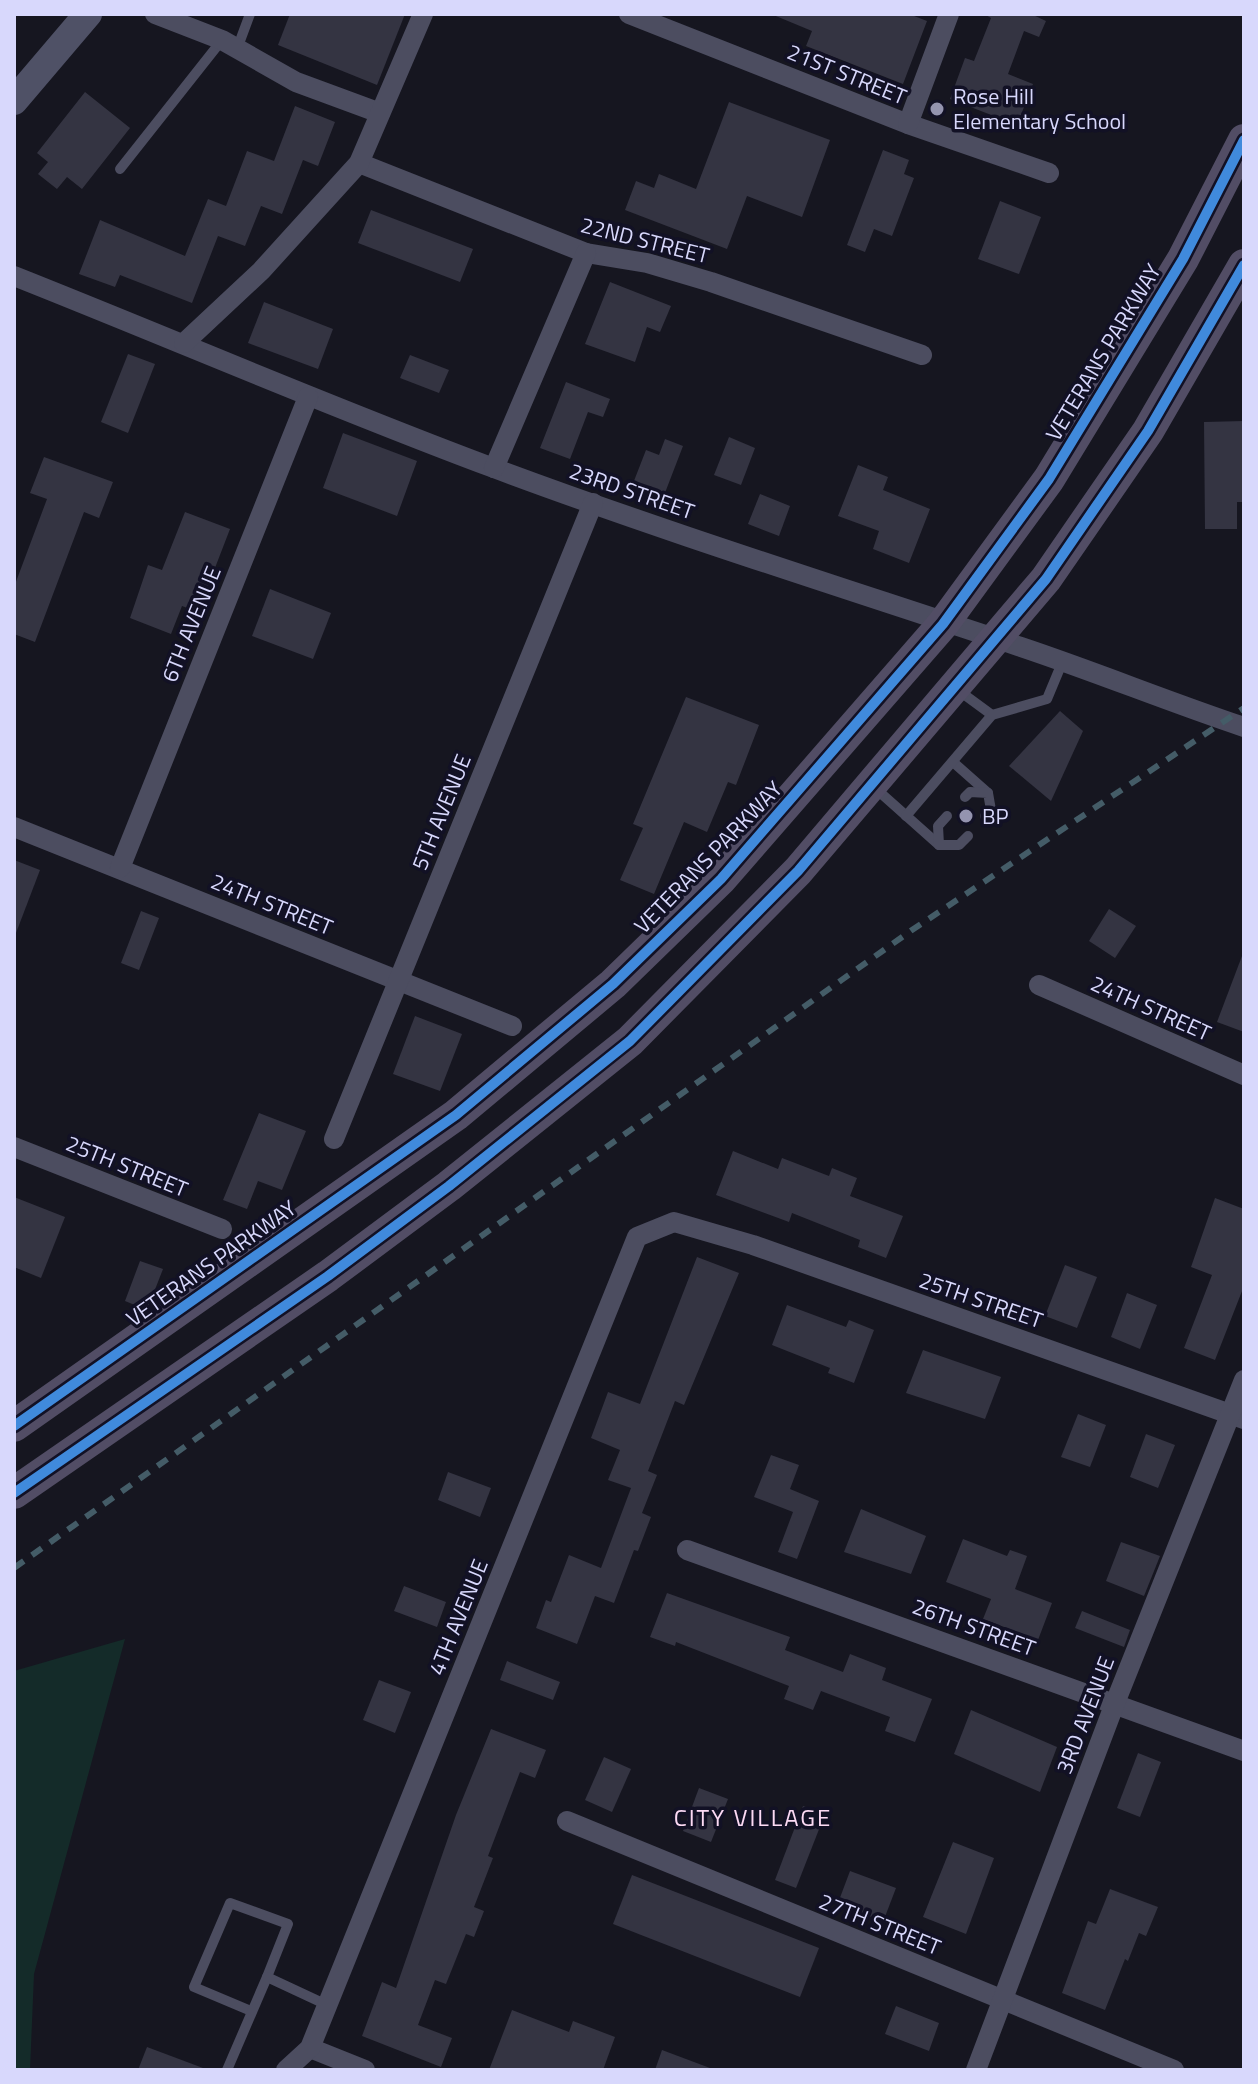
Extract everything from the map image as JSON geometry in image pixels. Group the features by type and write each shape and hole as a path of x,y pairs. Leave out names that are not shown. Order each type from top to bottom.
{"main road":[{"name":"VETERANS PARKWAY","path":"14,1426 456,1115 613,984 721,879 943,624 1049,479 1120,368 1183,259 1244,140"},
{"path":"14,1493 328,1276 449,1186 630,1041 798,871 1046,579 1148,431 1240,281"}],"street":[{"path":"14,101 88,14"},
{"path":"184,343 261,271 359,163 423,14"},
{"name":"21ST STREET","path":"629,14 908,124 1049,173"},
{"path":"908,124 949,14"},
{"path":"165,16 230,44 296,82 380,113"},
{"name":"22ND STREET","path":"359,163 586,253 647,263 711,282 922,355"},
{"path":"494,468 586,253"},
{"name":"23RD STREET","path":"14,276 184,343 308,397 494,468 1244,727"},
{"name":"6TH AVENUE","path":"120,868 308,397"},
{"name":"5TH AVENUE","path":"334,1139 593,503"},
{"name":"24TH STREET","path":"14,827 512,1026"},
{"name":"24TH STREET","path":"1039,985 1244,1075"},
{"name":"25TH STREET","path":"14,1147 222,1229"},
{"name":"4TH AVENUE","path":"286,2070 310,2048 637,1237 674,1222 700,1229"},
{"name":"25TH STREET","path":"700,1229 1237,1416"},
{"name":"3RD AVENUE","path":"976,2070 1115,1703 1237,1416 1244,1380"},
{"name":"26TH STREET","path":"687,1550 1244,1751"},
{"name":"27TH STREET","path":"567,1821 1174,2070"},
{"path":"310,2048 365,2070"}],"lane":[{"path":"120,169 230,44 250,14"},
{"path":"906,816 992,715 1047,699 1062,663"},
{"path":"953,686 992,715"},
{"path":"953,762 988,793 991,810 985,816"},
{"path":"872,785 939,845 959,845 968,836"},
{"path":"965,797 970,792 988,793"},
{"path":"939,845 938,826 947,816"},
{"path":"227,2070 288,1924 230,1903 194,1987 251,2011"},
{"path":"267,1977 327,2005"}],"green space":[{"path":"125,1639 34,1974 30,2070 14,2070 14,1671"}],"building":[{"path":"290,14 405,14 377,85 278,45"},
{"path":"771,14 909,14 927,21 903,84 806,46 812,31"},
{"path":"984,14 1031,14 1046,21 1039,37 1024,31 1008,74 1033,84 1017,125 950,99 965,58 974,61 991,18"},
{"path":"85,92 130,128 82,189 67,177 57,189 38,174 48,162 37,153"},
{"path":"729,102 830,140 802,217 747,196 727,249 625,210 636,181 654,188 659,174 696,189"},
{"path":"295,106 335,122 318,166 303,160 282,214 261,206 245,246 218,236 192,303 120,275 115,287 79,274 100,220 185,256 208,199 226,206 247,151 274,161"},
{"path":"883,150 909,160 904,174 914,178 892,236 874,229 865,252 847,245"},
{"path":"1000,201 1041,217 1019,274 978,259"},
{"path":"371,210 473,249 460,282 358,243"},
{"path":"610,282 671,306 660,332 647,327 635,362 585,344"},
{"path":"264,302 333,329 318,369 248,343"},
{"path":"128,354 155,364 128,433 101,422"},
{"path":"410,355 449,370 439,393 400,378"},
{"path":"566,382 610,399 603,417 588,412 570,459 540,448"},
{"path":"1244,421 1244,502 1237,502 1237,529 1205,529 1204,422"},
{"path":"343,433 417,461 397,516 323,488"},
{"path":"729,437 755,448 741,485 714,475"},
{"path":"665,439 683,446 663,498 632,486 646,450 659,455"},
{"path":"44,457 113,482 99,518 84,512 35,642 14,634 14,587 47,499 30,493"},
{"path":"858,465 888,477 883,490 930,509 909,563 873,549 879,531 838,516"},
{"path":"760,494 790,506 779,536 748,524"},
{"path":"185,512 230,529 198,612 182,606 171,634 130,618 148,565 162,570"},
{"path":"270,589 331,613 313,659 252,636"},
{"path":"686,697 759,725 736,785 728,782 707,832 684,822 654,894 620,880 643,828 633,824"},
{"path":"1060,711 1083,731 1051,801 1009,766"},
{"path":"14,860 40,870 16,933 14,933"},
{"path":"1109,909 1136,926 1115,958 1089,941"},
{"path":"141,911 159,918 139,970 121,963"},
{"path":"1244,956 1244,1032 1217,1022"},
{"path":"415,1016 462,1034 440,1091 393,1074"},
{"path":"259,1113 306,1131 282,1190 258,1181 247,1209 223,1200"},
{"path":"733,1151 778,1169 782,1158 829,1176 832,1168 857,1178 850,1196 903,1216 886,1258 858,1247 860,1240 792,1213 789,1222 716,1195"},
{"path":"14,1197 65,1217 41,1278 14,1267"},
{"path":"1215,1198 1244,1209 1244,1286 1215,1360 1184,1348 1212,1275 1191,1267"},
{"path":"697,1257 739,1273 684,1405 675,1401 648,1471 657,1475 642,1513 651,1517 638,1551 634,1550 614,1603 595,1596 577,1644 536,1628 546,1600 551,1602 569,1555 601,1568 631,1488 608,1480 620,1450 591,1438 608,1392 640,1404"},
{"path":"140,1261 163,1269 147,1310 125,1301"},
{"path":"1065,1265 1097,1277 1077,1328 1045,1316"},
{"path":"1127,1293 1157,1305 1140,1349 1111,1337"},
{"path":"787,1305 846,1327 849,1320 874,1330 854,1383 828,1373 830,1368 772,1345"},
{"path":"923,1350 1001,1377 985,1419 906,1393"},
{"path":"1078,1414 1106,1425 1090,1467 1061,1457"},
{"path":"1146,1434 1175,1445 1158,1488 1130,1477"},
{"path":"771,1455 799,1465 790,1489 819,1501 797,1559 778,1552 793,1512 754,1497"},
{"path":"448,1472 491,1488 480,1517 438,1500"},
{"path":"861,1509 926,1536 911,1574 844,1552"},
{"path":"963,1539 1007,1556 1010,1550 1027,1556 1015,1589 1052,1603 1038,1640 983,1619 991,1599 946,1582"},
{"path":"1121,1542 1160,1556 1144,1596 1106,1581"},
{"path":"404,1586 446,1602 437,1627 394,1611"},
{"path":"667,1593 790,1637 785,1650 843,1672 850,1654 886,1668 882,1680 932,1699 915,1742 885,1731 890,1717 821,1691 813,1710 784,1699 789,1686 676,1642 675,1646 650,1637"},
{"path":"1082,1611 1130,1630 1124,1647 1075,1628"},
{"path":"507,1661 560,1682 553,1700 500,1680"},
{"path":"379,1680 411,1692 395,1733 363,1720"},
{"path":"971,1710 1057,1747 1040,1792 954,1754"},
{"path":"491,1729 546,1750 535,1778 520,1772 488,1856 493,1858 474,1907 484,1911 474,1937 466,1934 446,1984 435,1980 418,2025 452,2038 441,2067 362,2036 382,1982 396,1988 456,1815"},
{"path":"1138,1753 1161,1762 1140,1817 1117,1808"},
{"path":"604,1757 631,1769 612,1812 585,1800"},
{"path":"699,1788 728,1799 711,1842 683,1831"},
{"path":"803,1806 825,1814 796,1888 775,1880"},
{"path":"953,1842 994,1858 966,1934 923,1917"},
{"path":"850,1871 896,1888 883,1922 838,1903"},
{"path":"632,1875 819,1948 800,1997 613,1924"},
{"path":"1110,1889 1158,1907 1146,1936 1139,1933 1128,1961 1125,1959 1105,2010 1062,1993 1088,1921 1096,1924"},
{"path":"896,2006 939,2023 929,2051 885,2034"},
{"path":"512,2010 569,2032 573,2021 615,2037 603,2070 489,2070"},
{"path":"147,2047 203,2068 203,2070 138,2070"},
{"path":"662,2050 710,2068 710,2070 655,2070"}],"railway":[{"path":"14,1568 912,930 1244,708"}],"cycle path":[{"path":"14,1426 456,1115 613,984 721,879 943,624 1049,479 1183,259 1244,140"},
{"path":"14,1493 328,1276 449,1186 630,1041 798,871 1046,579 1148,431 1244,265"}],"place":[{"name":"Rose Hill Elementary School","path":"937,109"},
{"name":"BP","path":"966,816"}],"district":[{"name":"CITY VILLAGE","path":"753,1817"}]}
